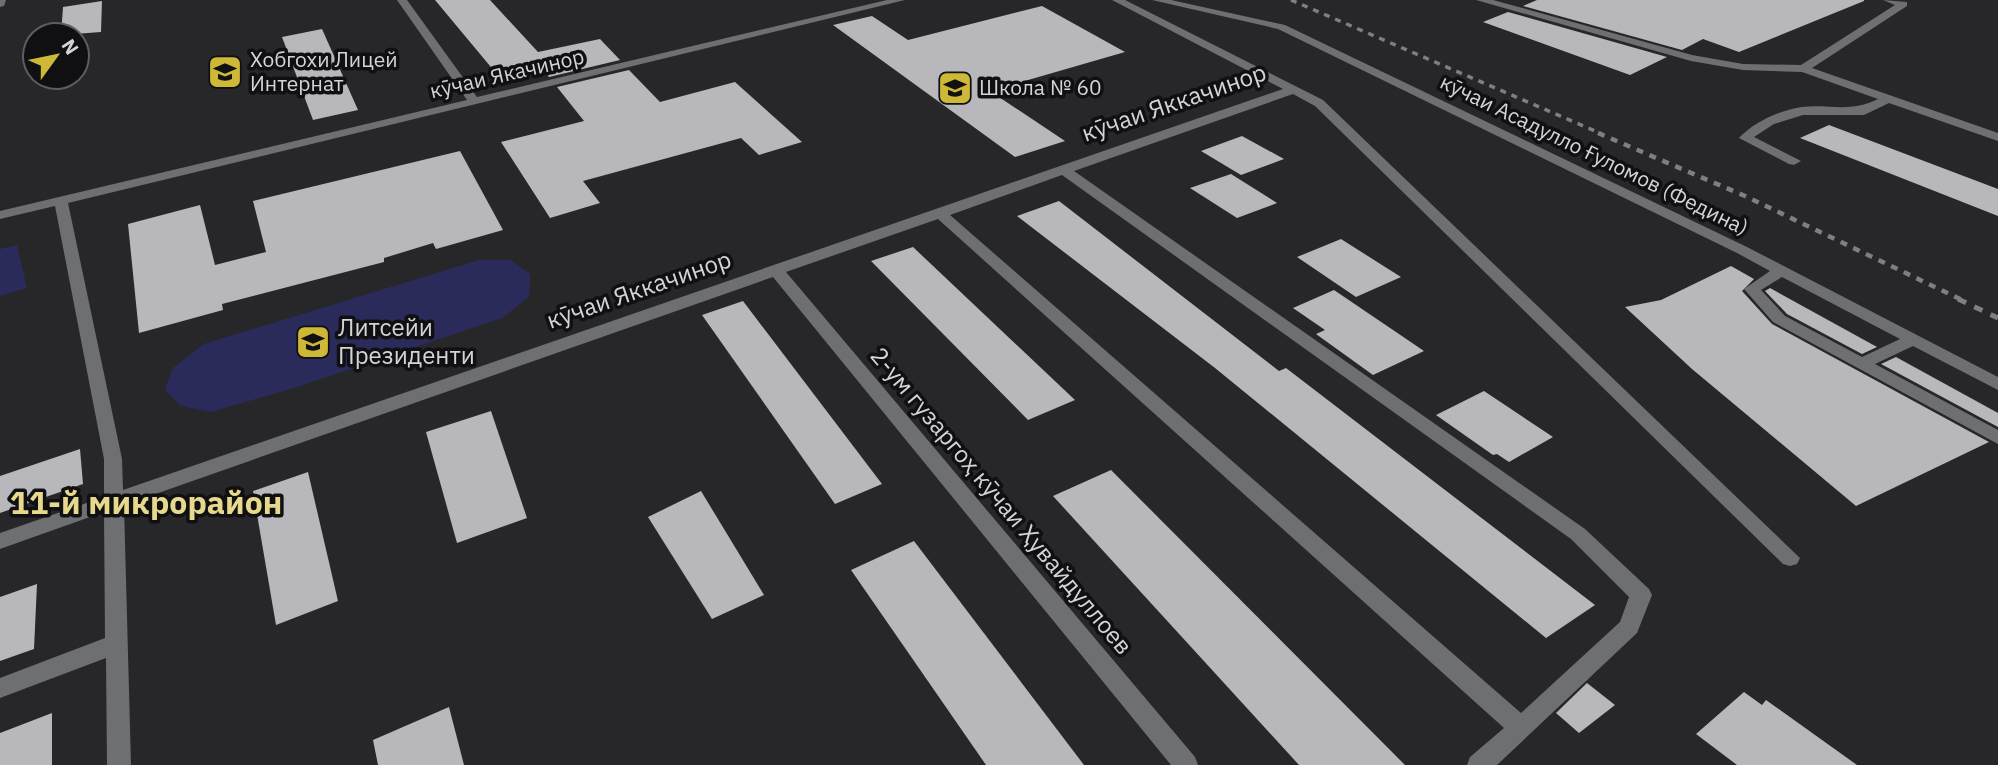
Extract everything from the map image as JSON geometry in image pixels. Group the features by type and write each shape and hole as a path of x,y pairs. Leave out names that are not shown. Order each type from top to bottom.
{"street":[{"path":"402,0 474,101"},
{"name":"кӯчаи Якачинор","path":"0,215 901,0"},
{"path":"1117,0 1319,103 1790,558"},
{"name":"кӯчаи Асадулло Ғуломов (Федина)","path":"1157,0 1281,27 1782,270 1998,384"},
{"path":"1481,0 1691,58 1743,66 1803,69 1998,137"},
{"path":"1888,0 1909,2"},
{"path":"1803,69 1909,2"},
{"name":"кӯчаи Яккачинор","path":"0,541 1296,89"},
{"path":"1794,161 1745,138 1770,121 1802,111 1864,111 1887,99"},
{"path":"1063,170 1578,534 1641,595 1629,627 1479,765"},
{"path":"61,201 113,459 119,765"},
{"path":"940,213 1521,728"},
{"name":"2-ум гузаргоҳ кӯчаи Ҳувайдуллоев","path":"776,270 1186,765"},
{"path":"1782,270 1752,289 1779,319 1998,438"},
{"path":"1861,363 1913,340"},
{"path":"0,688 116,644"}],"shaded area":[{"path":"17,245 27,288 0,296 0,249"},
{"path":"479,260 511,260 530,274 529,297 502,318 294,388 211,412 181,406 165,390 173,368 204,344"}],"building":[{"path":"435,0 490,0 538,52 600,39 620,60 549,77 542,68 500,78"},
{"path":"1537,0 1864,1 1739,52 1703,39 1682,50 1523,6"},
{"path":"102,1 101,32 91,33 91,21 62,21 63,7"},
{"path":"1042,6 1125,52 990,91 1065,141 1015,157 833,25 872,16 908,40"},
{"path":"1508,12 1667,57 1630,75 1483,22"},
{"path":"322,29 358,110 313,120 282,37"},
{"path":"629,70 660,102 735,82 802,142 759,155 741,138 583,181 600,203 550,218 501,142 584,121 557,87"},
{"path":"1829,125 1998,189 1998,216 1800,138"},
{"path":"1242,136 1284,159 1241,175 1201,151"},
{"path":"460,151 503,230 436,249 433,243 384,258 384,262 222,304 223,310 139,333 128,224 200,205 215,265 266,252 253,201"},
{"path":"1231,174 1277,203 1237,218 1190,188"},
{"path":"1059,201 1279,371 1286,368 1595,605 1546,638 1215,368 1017,216"},
{"path":"1341,239 1401,277 1356,297 1297,257"},
{"path":"913,247 1075,400 1028,420 871,261"},
{"path":"1731,266 1754,279 1742,291 1772,324 1989,442 1856,506 1692,369 1625,307 1661,300"},
{"path":"1770,288 1877,347 1862,354 1787,314 1765,291"},
{"path":"1334,290 1424,351 1373,375 1316,334 1325,330 1293,308"},
{"path":"743,301 882,484 835,504 702,315"},
{"path":"1896,357 1998,413 1998,427 1881,364"},
{"path":"1484,391 1553,437 1509,462 1497,454 1493,455 1436,415"},
{"path":"491,411 527,518 457,543 426,432"},
{"path":"80,449 83,484 0,513 0,476"},
{"path":"1111,470 1405,765 1299,765 1053,496"},
{"path":"308,472 338,601 276,625 253,491"},
{"path":"701,491 764,595 712,619 648,517"},
{"path":"914,541 1084,765 986,765 851,570"},
{"path":"37,584 34,649 0,661 0,597"},
{"path":"1587,683 1615,705 1579,733 1556,713"},
{"path":"1744,692 1762,705 1766,700 1857,765 1737,765 1696,734"},
{"path":"449,707 464,765 378,765 373,740"},
{"path":"52,713 52,765 0,765 0,733"}],"railway":[{"path":"1291,0 1602,134"},
{"path":"1598,133 1745,196 1962,300"},
{"path":"1958,299 1998,318"}],"place":[{"name":"Хобгохи Лицей Интернат","path":"225,72"},
{"name":"Школа № 60","path":"955,88"},
{"name":"Литсейи Президенти","path":"313,342"}],"district":[{"name":"11-й микрорайон","path":"146,503"}]}
